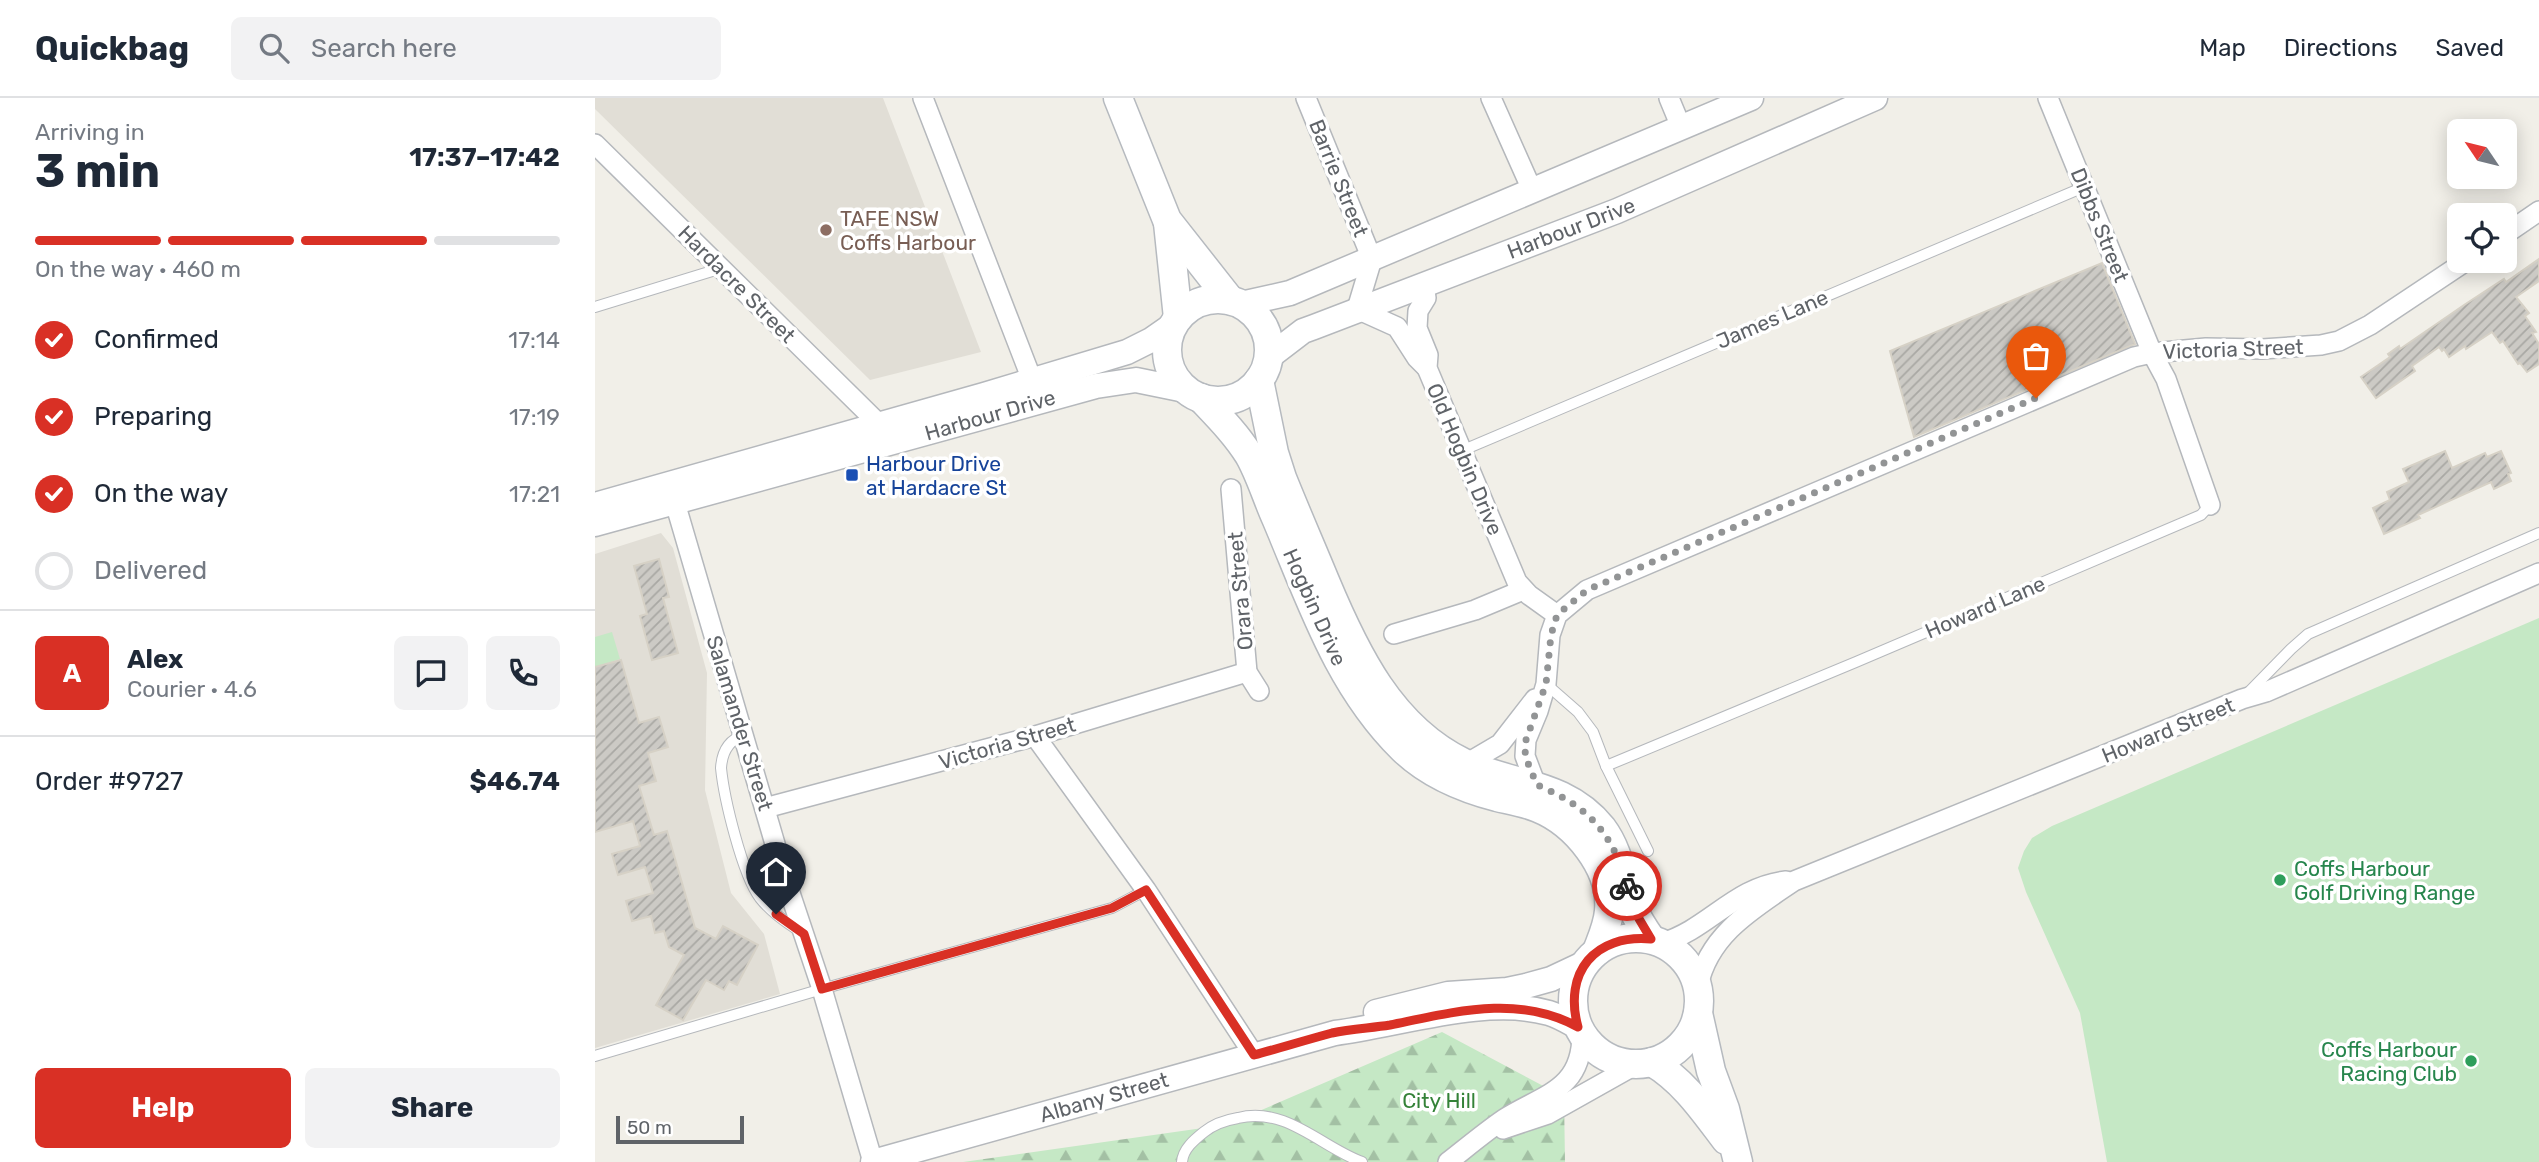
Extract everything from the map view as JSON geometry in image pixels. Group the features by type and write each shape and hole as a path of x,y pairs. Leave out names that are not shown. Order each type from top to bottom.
{"main road":[{"path":"1118,98 1167,220 1176,321"},
{"path":"1167,220 1236,302 1254,313 1263,326 1268,341 1264,368 1248,391 1217,401 1193,394 1176,379 1169,366 1168,337 1176,321 1189,308 1202,301 1216,298 1236,302"},
{"name":"Hogbin Drive","path":"1264,368 1274,453 1282,478 1356,650 1380,689 1416,732 1438,748 1466,764 1537,785 1570,800 1588,814 1602,829 1622,868 1632,907 1656,941"},
{"name":"Hogbin Drive","path":"1193,394 1224,422 1253,462 1326,640 1367,708 1385,729 1412,757 1433,772 1474,790 1539,808 1559,819 1587,846 1606,884 1609,909 1605,930 1591,957"},
{"path":"1632,937 1656,941 1678,953 1691,968 1711,1071 1725,1109 1737,1158 1687,1091 1667,1071 1644,1063 1615,1060 1596,1050 1580,1030 1574,1011 1573,994 1577,978 1591,957 1613,942 1632,937"},
{"path":"1644,1063 1668,1055 1682,1044 1692,1030 1698,1000"}],"street":[{"path":"923,98 1032,380"},
{"name":"Barrie Street","path":"1306,98 1372,258"},
{"path":"1491,98 1532,190"},
{"path":"1669,98 1681,127"},
{"path":"1236,302 1290,293 1751,98"},
{"name":"Harbour Drive","path":"1264,368 1303,331 1617,211 1875,98"},
{"name":"Dibbs Street","path":"2048,98 2152,353"},
{"name":"Hardacre Street","path":"595,144 880,425"},
{"path":"2517,226 2539,211"},
{"path":"1372,258 1357,309 1397,327 1417,358 1427,368"},
{"name":"Victoria Street","path":"1557,615 1587,590 2134,357 2206,348 2262,349 2321,345 2339,341 2370,325 2448,273"},
{"name":"Old Hogbin Drive","path":"1424,284 1426,298 1417,311 1417,328 1428,355 1427,368 1517,582 1523,590 1557,615"},
{"name":"Harbour Drive","path":"595,524 672,493 880,425 1127,352 1151,340 1176,321"},
{"name":"Howard Lane","path":"2152,353 2166,379 2210,505"},
{"name":"Harbour Drive","path":"595,506 672,493 1096,386 1136,380 1193,394"},
{"name":"Orara Street","path":"1231,489 1247,672 1259,691"},
{"name":"Salamander Street","path":"672,493 873,1162"},
{"name":"Howard Street","path":"1698,1000 1705,962 1723,935 1738,920 1794,881 2242,699 2266,692 2539,573"},
{"path":"1394,634 1475,610 1523,590"},
{"path":"1537,785 1525,756 1526,740 1546,684 1551,635 1557,615"},
{"name":"Victoria Street","path":"765,808 1035,736 1247,672"},
{"path":"1466,764 1500,744 1546,684"},
{"path":"1035,736 1146,890 1254,1055"},
{"name":"Howard Street","path":"1656,941 1676,939 1735,898 1755,889 1771,883 1794,881"},
{"name":"Albany Street","path":"1335,1032 1367,1014 1448,994 1507,990 1551,979 1591,957"},
{"name":"Albany Street","path":"873,1162 1335,1032 1371,1028 1457,1011 1497,1008 1548,1012 1580,1030"},
{"path":"1448,1162 1502,1120 1560,1087 1571,1076 1579,1065 1582,1051 1580,1030"},
{"path":"1484,1135 1548,1114 1644,1063"}],"lane":[{"name":"James Lane","path":"1461,451 2084,187"},
{"path":"595,307 722,268"},
{"name":"Howard Lane","path":"1606,766 2201,515 2210,505"},
{"path":"2242,699 2308,634 2539,533"},
{"path":"1546,684 1578,712 1593,732 1606,766 1648,851"},
{"path":"744,735 730,742 723,755 721,768 740,848 751,883 760,898 770,909 804,934"},
{"path":"595,1056 1112,908 1146,890"},
{"path":"1182,1162 1183,1155 1194,1140 1210,1127 1250,1115 1266,1115 1290,1123 1345,1156 1362,1162"}],"shaded area":[{"name":"TAFE NSW Coffs Harbour","path":"595,98 883,98 981,352 870,380 595,109"},
{"path":"661,533 673,548 707,673 705,790 731,893 764,934 780,994 595,1048 595,554"}],"green space":[{"name":"Coffs Harbour Golf Driving Range","path":"2539,618 2539,1162 2107,1162 2080,1013 2018,868 2032,838 2052,826"},
{"path":"612,632 620,659 595,667 595,637"},
{"name":"City Hill","path":"1442,1032 1564,1097 1565,1162 963,1162 1210,1127 1250,1115"}],"building":[{"path":"2539,259 2539,281 2516,297 2529,313 2525,316 2536,332 2532,333 2539,344 2539,364 2527,372 2518,364 2503,341 2500,343 2492,332 2449,357 2444,349 2442,351 2439,347 2412,366 2415,371 2376,398 2361,377 2390,357 2388,354 2399,346 2400,349 2504,279 2506,282"},
{"path":"2102,263 2135,344 1914,437 1890,351"},
{"path":"2445,451 2452,468 2485,453 2487,457 2501,451 2511,473 2508,474 2511,481 2494,489 2491,482 2418,515 2420,518 2384,534 2373,508 2390,500 2387,492 2409,482 2403,469"},
{"path":"659,559 669,597 663,598 678,653 652,660 640,616 647,614 634,566"},
{"path":"621,660 639,723 659,717 668,747 648,753 656,781 639,786 654,835 667,831 695,928 716,939 723,926 758,945 737,985 729,981 724,990 706,980 683,1020 656,1005 684,955 669,947 664,931 655,933 651,916 632,921 626,901 653,893 645,867 618,875 612,854 640,846 633,821 595,832 595,667"}],"way so far":[{"path":"1627,886 1622,868 1602,829 1570,800 1537,785 1525,756 1526,740 1546,684 1551,635 1557,615 1587,590 2036,398"}],"place":[{"name":"TAFE NSW Coffs Harbour","path":"826,230"},
{"name":"Harbour Drive at Hardacre St","path":"852,475"},
{"name":"Coffs Harbour Golf Driving Range","path":"2280,880"},
{"name":"Coffs Harbour Racing Club","path":"2471,1061"}],"route":[{"path":"776,914 804,934 822,989 1112,908 1146,890 1254,1055 1335,1032 1371,1028 1457,1011 1497,1008 1548,1012 1578,1027 1573,994 1585,963 1597,951 1613,942 1632,937 1651,939 1632,907 1627,886"}]}
